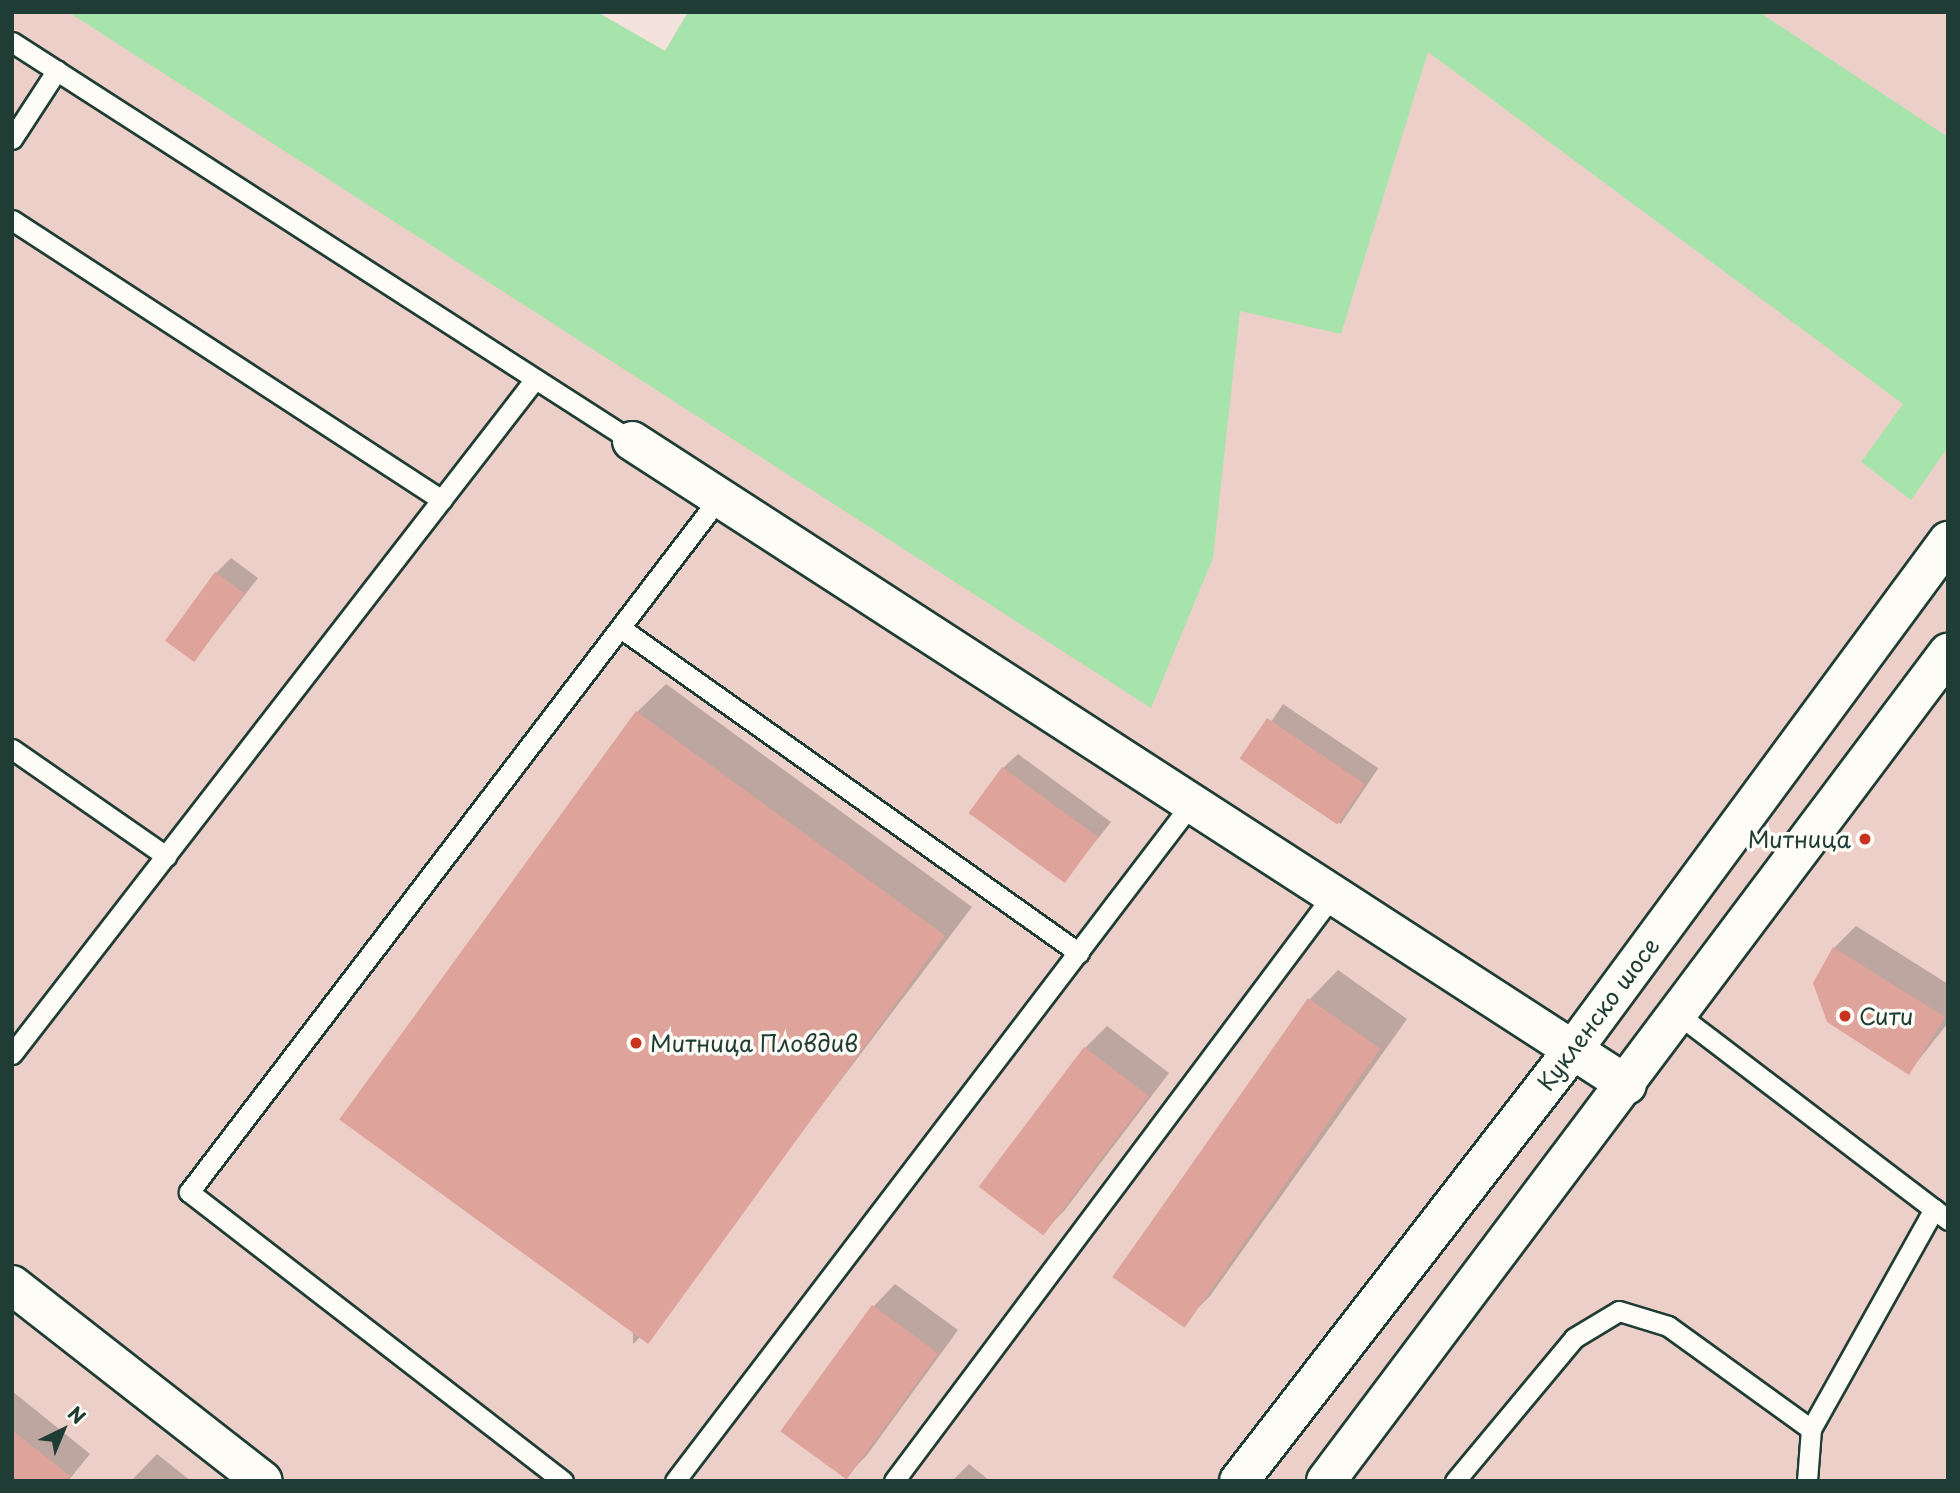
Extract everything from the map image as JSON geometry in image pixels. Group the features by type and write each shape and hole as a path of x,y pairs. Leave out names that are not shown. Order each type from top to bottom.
{"main road":[{"path":"632,441 1628,1085"},
{"name":"Кукленско шосе","path":"1239,1481 1572,1051 1948,541"},
{"path":"1326,1481 1628,1085 1948,653"},
{"path":"12,1285 262,1481"}],"lane":[{"path":"12,42 632,441"},
{"path":"12,139 57,71"},
{"path":"12,220 442,500"},
{"path":"12,1055 535,379"},
{"path":"563,1481 189,1192 622,629 719,498"},
{"path":"622,629 1079,954"},
{"path":"12,749 166,856"},
{"path":"675,1481 1191,804"},
{"path":"894,1481 1332,896"},
{"path":"1679,1015 1941,1215 1811,1429 1807,1481"},
{"path":"1455,1481 1574,1338 1619,1311 1668,1326 1811,1429"}],"shaded area":[{"path":"12,12 597,12 665,51 688,12 1948,12 1948,1481 12,1481"}],"green space":[{"path":"68,12 597,12 665,51 688,12 1759,12 1948,137 1948,447 1911,500 1861,462 1903,404 1428,52 1341,334 1240,311 1213,558 1151,708"}],"building":[{"path":"215,572 244,593 194,662 165,641"},
{"name":"Митница Пловдив","path":"636,711 945,936 648,1344 339,1120"},
{"path":"1267,718 1365,784 1337,825 1240,759"},
{"path":"1002,767 1098,837 1065,883 968,813"},
{"path":"1833,947 1945,1017 1909,1075 1827,1022 1813,983"},
{"path":"1308,998 1380,1048 1184,1328 1112,1277"},
{"path":"1084,1047 1149,1096 1043,1236 979,1187"},
{"path":"872,1305 938,1353 847,1479 780,1431"},
{"path":"12,1430 70,1476 66,1481 12,1481"}],"place":[{"name":"Митница","path":"1865,839"},
{"name":"Сити","path":"1845,1016"},
{"name":"Митница Пловдив","path":"636,1043"}]}
